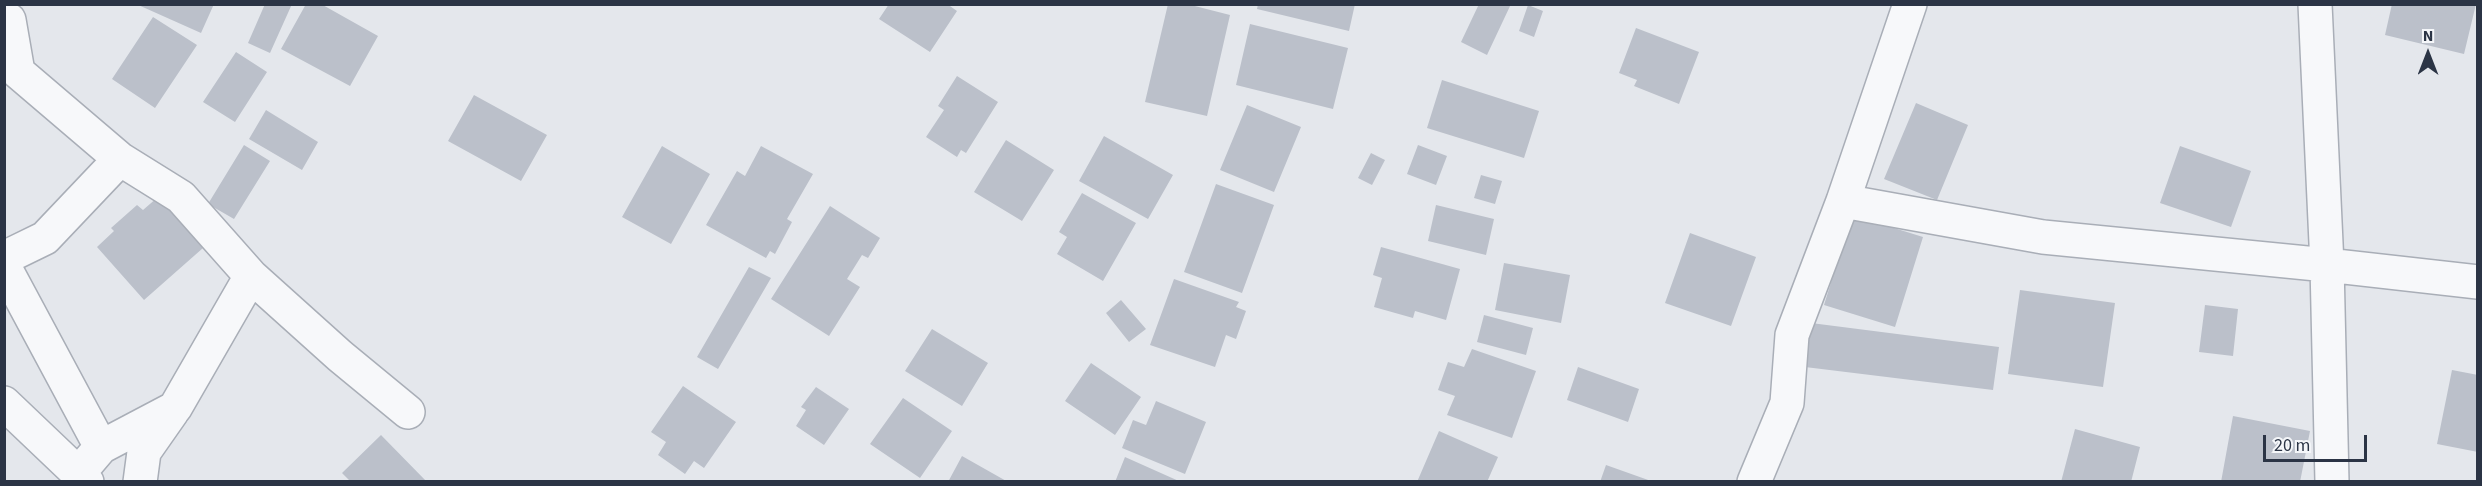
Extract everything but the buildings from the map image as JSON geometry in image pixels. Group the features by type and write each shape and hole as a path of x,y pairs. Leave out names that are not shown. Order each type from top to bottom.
{"street":[{"path":"1754,482 1786,403 1792,335 1843,201 1910,4"},
{"path":"2315,4 2327,265 2332,482"},
{"path":"10,18 18,72 120,159 181,197 251,276 340,356 408,412"},
{"path":"4,258 45,238 120,159"},
{"path":"1843,201 2043,237 2478,282"},
{"path":"4,266 100,447"},
{"path":"140,482 144,452 175,408 251,276"},
{"path":"4,403 83,478 100,447 175,408"}]}
